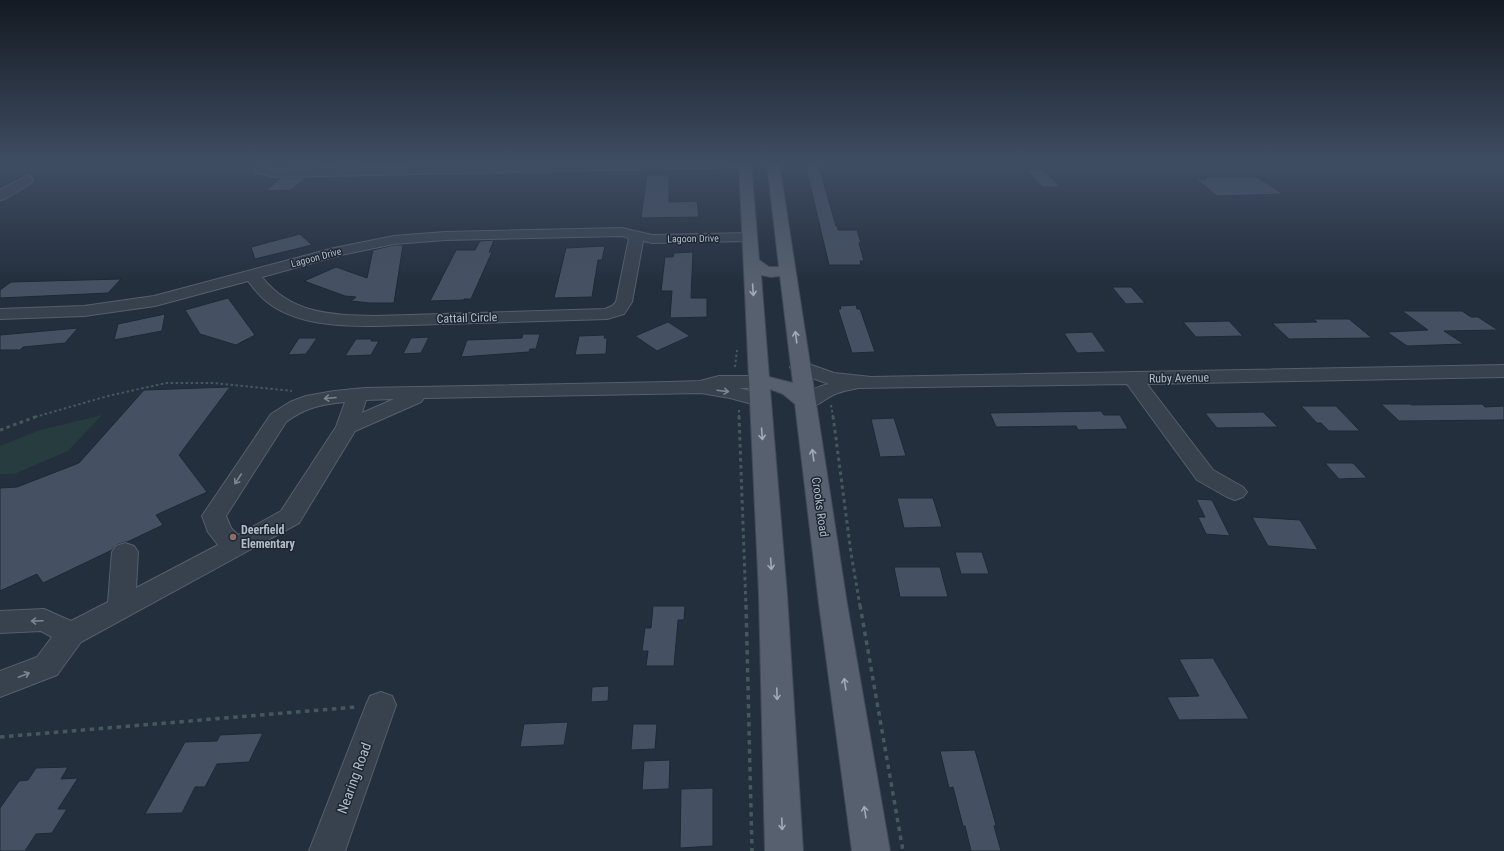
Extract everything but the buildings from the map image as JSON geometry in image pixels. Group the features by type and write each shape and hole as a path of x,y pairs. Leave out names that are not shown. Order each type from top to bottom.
{"main road":[{"path":"748,203 751,262 752,397 773,594 784,851"},
{"name":"Crooks Road","path":"778,203 833,604 871,851"},
{"path":"751,262 757,268 764,271 772,272 787,270"},
{"path":"752,397 772,383 798,394 806,403"}],"street":[{"name":"Lagoon Drive","path":"0,314 84,311 127,306 163,299 357,246 402,239 445,236 622,232 652,239 750,233"},
{"name":"Cattail Circle","path":"252,275 267,293 280,303 297,312 338,320 375,321 607,314 618,310 624,302 637,235"},
{"name":"Ruby Avenue","path":"800,367 824,377 855,383 1504,371"},
{"path":"1133,379 1206,475 1235,492"},
{"path":"236,548 220,532 214,516 278,418 292,407 319,399 425,393 556,389 632,390 701,387 719,382 752,397"},
{"name":"Ruby Avenue","path":"806,403 827,390 855,383"},
{"path":"346,427 425,393"},
{"path":"0,684 47,666 71,634 236,548 290,517 346,427 358,396"},
{"path":"121,608 125,552"},
{"path":"0,622 44,620 71,634"},
{"name":"Nearing Road","path":"327,851 381,705"}],"path":[{"path":"0,430 30,418 71,406 158,384 186,382 208,383 300,391"},
{"path":"752,397 749,691 752,851"},
{"path":"830,401 851,553 903,851"},
{"path":"0,737 381,705"}],"green space":[{"path":"102,415 68,451 14,474 0,474 0,446 37,431"}],"place":[{"name":"Deerfield Elementary","path":"233,537"}]}
